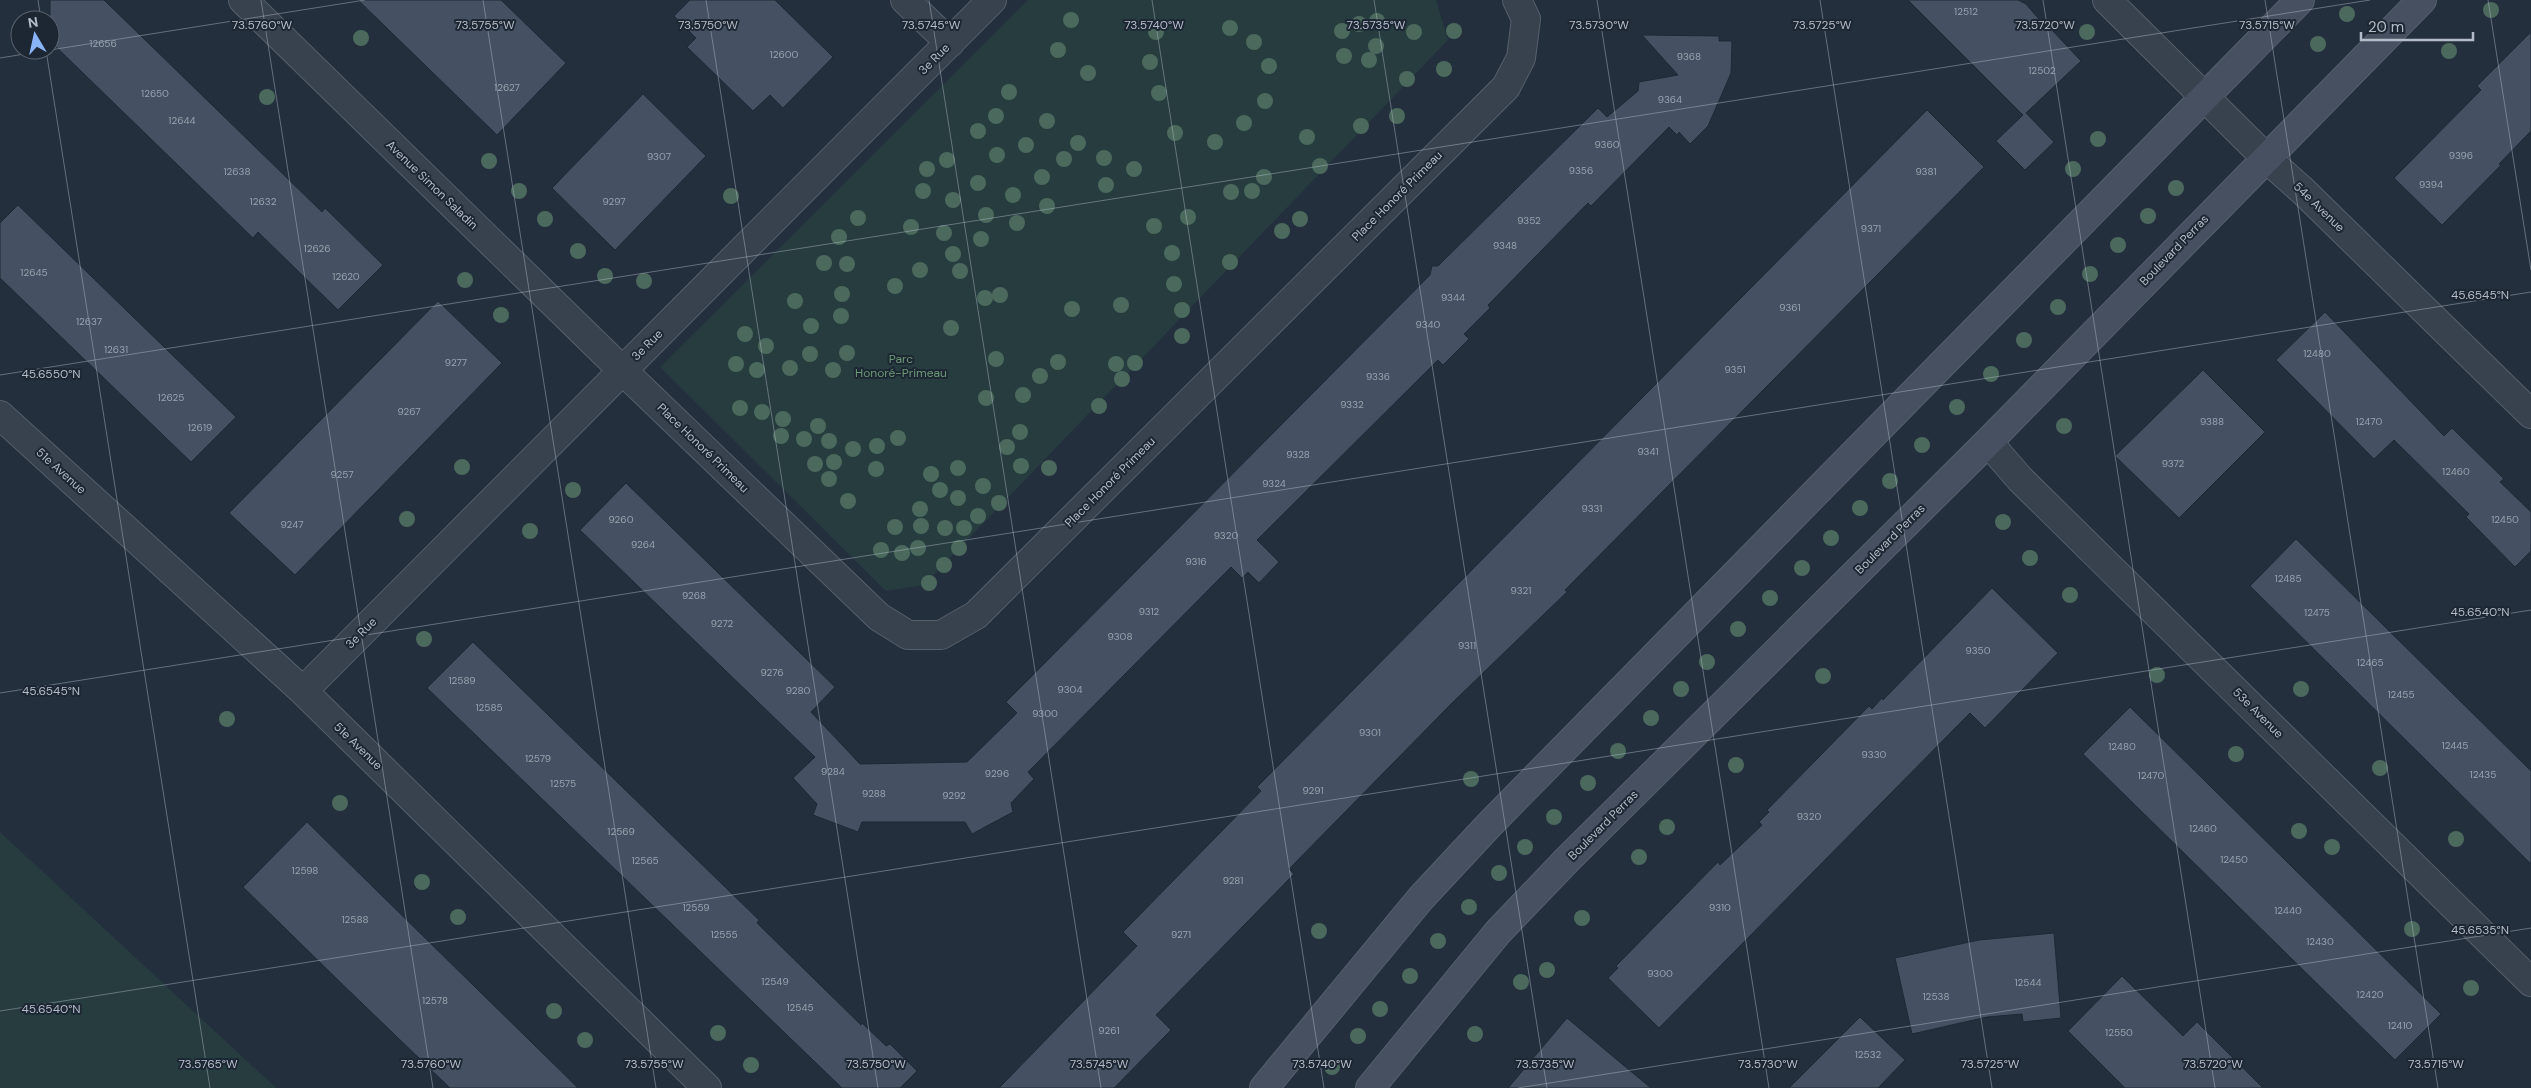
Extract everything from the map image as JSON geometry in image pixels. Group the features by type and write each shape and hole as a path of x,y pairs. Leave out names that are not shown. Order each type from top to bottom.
{"main road":[{"path":"1264,1088 1421,898 1490,824 2300,0"},
{"name":"Boulevard Perras","path":"1370,1088 1436,1006 1512,918 1988,442 2422,0"}],"street":[{"name":"Avenue Simon Saladin","path":"243,0 622,370"},
{"path":"905,0 950,43"},
{"name":"3e Rue","path":"303,692 992,0"},
{"name":"Place Honoré Primeau","path":"622,370 879,617 908,635 941,636 976,615 1506,87 1521,58 1526,19 1517,0"},
{"name":"54e Avenue","path":"2107,0 2266,158 2303,191 2531,414"},
{"name":"51e Avenue","path":"0,415 303,692 707,1088"},
{"name":"53e Avenue","path":"1988,442 2020,478 2531,982"}],"green space":[{"name":"Parc Honoré-Primeau","path":"1028,0 1436,0 1448,40 924,585 886,591 660,367"},
{"path":"0,832 276,1088 0,1088"}],"building":[{"path":"50,0 104,0 322,212 325,208 383,265 338,310 258,232 253,238 60,51 60,10 50,10"},
{"path":"358,0 501,0 566,63 497,135"},
{"path":"690,0 775,0 833,57 783,108 770,95 753,111 687,47 696,38 674,16"},
{"path":"1908,0 2018,0 2026,4 2049,31 2051,29 2081,61 2026,113 2054,142 2025,170 1996,141 2023,115"},
{"path":"2531,32 2531,131 2499,164 2501,165 2442,225 2394,178 2481,90 2477,86"},
{"path":"1642,35 1719,36 1719,41 1732,41 1731,73 1708,126 1690,144 1679,132 1677,135 1669,127 1591,206 1588,203 1488,305 1490,308 1464,334 1469,339 1443,365 1438,360 1257,540 1279,562 1259,583 1248,572 1242,578 1231,567 1028,772 1034,779 1011,803 1013,812 972,834 965,822 862,822 858,832 813,815 817,804 793,778 815,757 580,530 626,483 835,687 811,712 860,764 967,762 1017,713 1006,702 1430,275 1432,266 1438,266 1598,108 1607,117 1638,91 1639,82 1678,75"},
{"path":"643,94 706,156 615,250 552,188"},
{"path":"1927,110 1984,167 1565,590 1567,592 1452,703 1289,869 1294,874 1156,1015 1171,1030 1114,1088 999,1088 1137,946 1123,932 1261,791 1257,787"},
{"path":"18,205 236,417 191,462 0,278 0,223"},
{"path":"438,301 502,363 295,575 229,513"},
{"path":"2325,312 2444,436 2452,428 2504,479 2500,482 2531,512 2531,551 2515,567 2466,517 2469,514 2394,440 2374,459 2276,360"},
{"path":"2203,370 2265,432 2179,518 2115,456"},
{"path":"2296,539 2531,771 2531,864 2250,586"},
{"path":"1992,588 2058,653 1985,728 1970,713 1659,1028 1608,978 1618,968 1616,966 1718,862 1720,865 1762,825 1759,822 1769,812 1767,810 1869,706 1872,709 1882,698 1883,700"},
{"path":"473,642 759,920 757,923 861,1025 862,1023 886,1046 890,1044 917,1071 900,1088 842,1088 427,688"},
{"path":"2130,707 2441,1014 2395,1060 2083,754"},
{"path":"307,822 578,1088 450,1088 243,887"},
{"path":"2054,933 2061,1018 2023,1022 2022,1014 1987,1017 1912,1034 1895,958 1979,940"},
{"path":"2122,976 2183,1036 2197,1022 2263,1088 2125,1088 2068,1031"},
{"path":"1860,1017 1905,1060 1878,1088 1789,1088"},
{"path":"1567,1018 1616,1059 1651,1088 1508,1088"}]}
